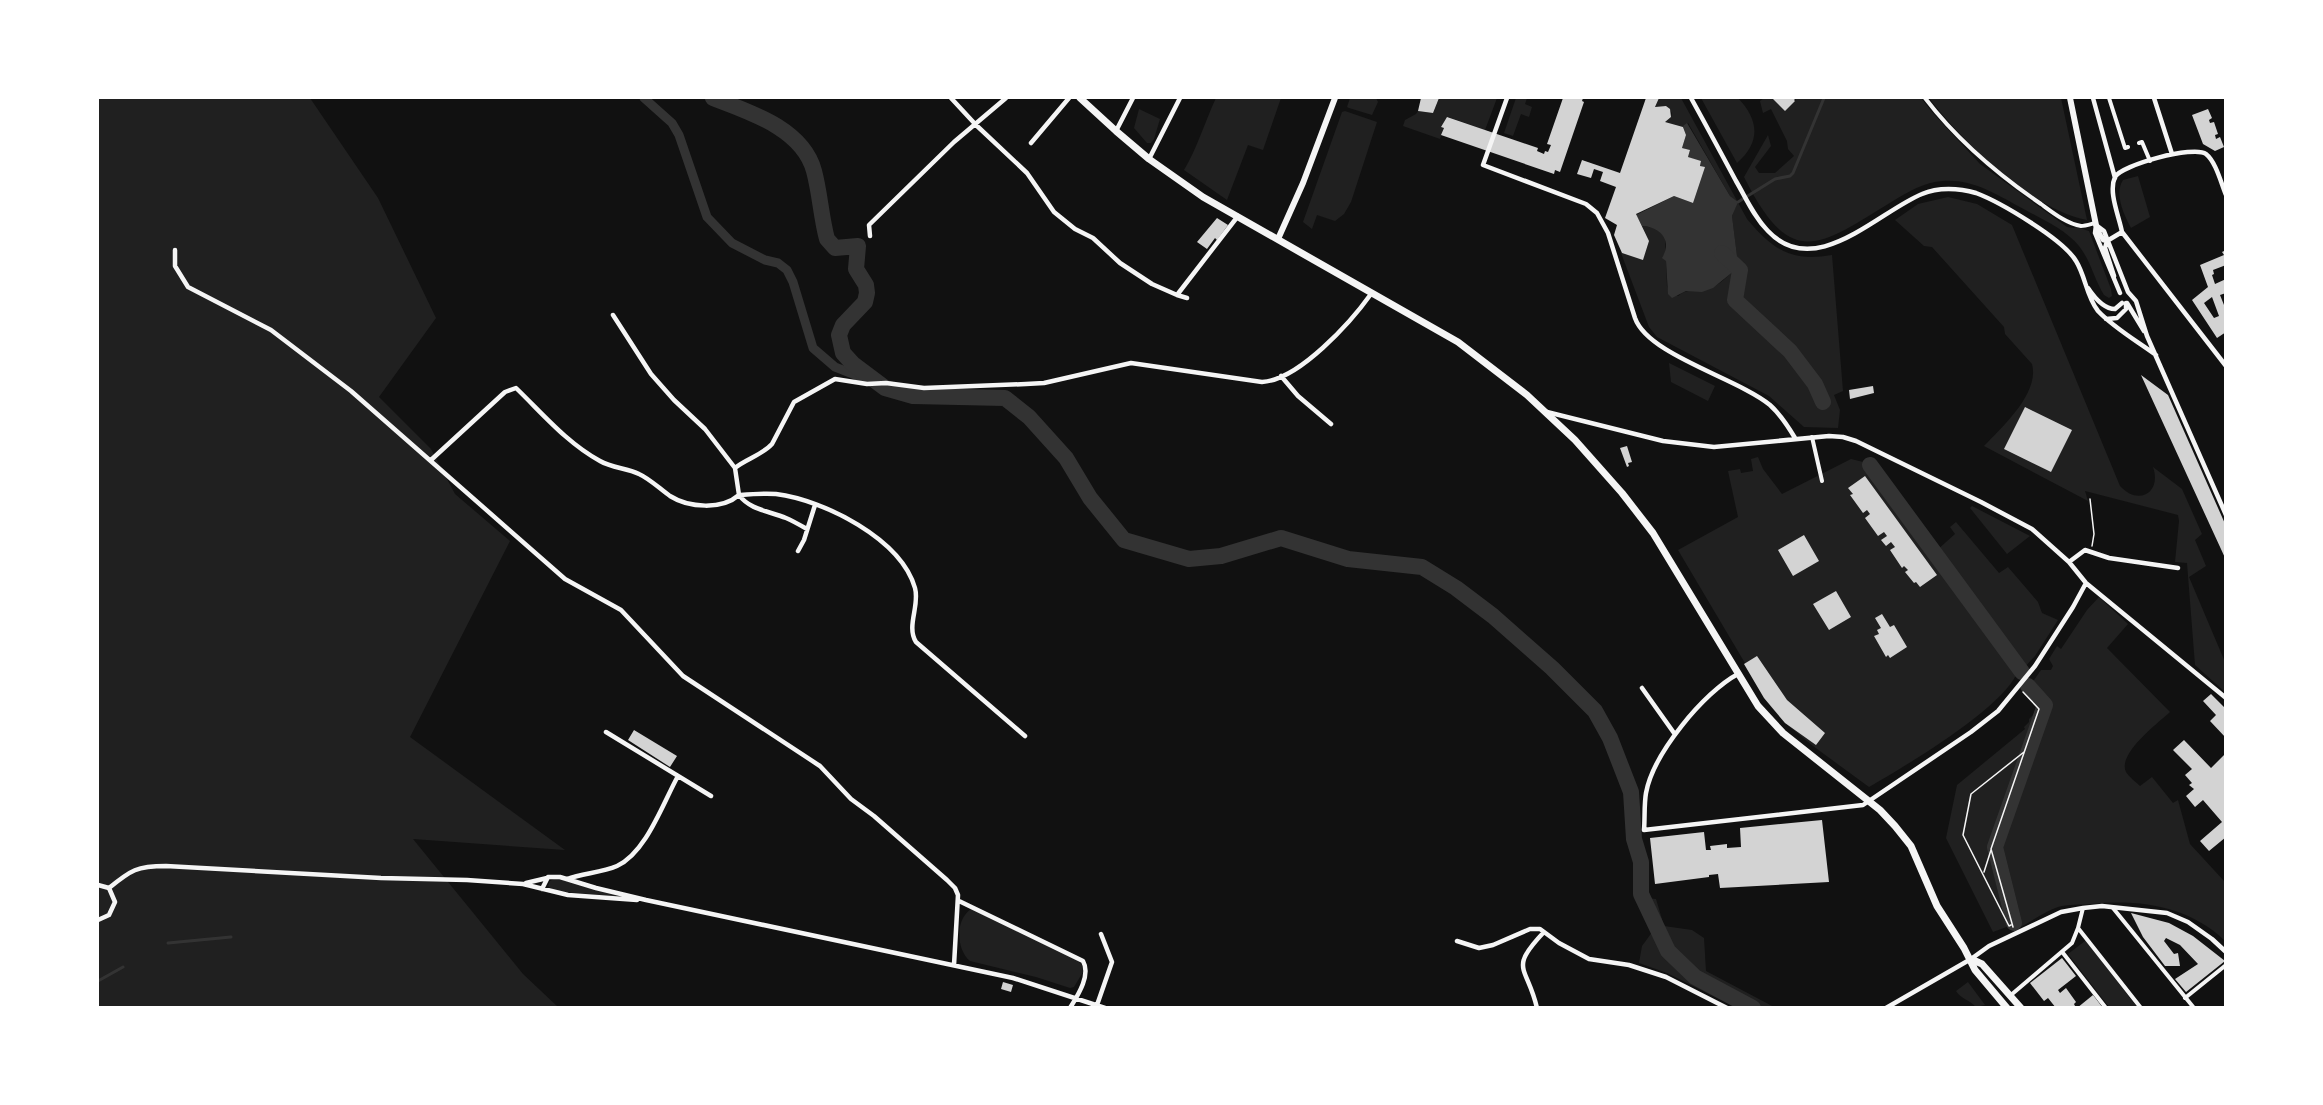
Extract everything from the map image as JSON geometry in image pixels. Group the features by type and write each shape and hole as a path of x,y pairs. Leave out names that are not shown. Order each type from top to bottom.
{"main road":[{"path":"1080,98 1149,159 1203,197 1458,342 1545,412 1575,440 1622,492 1653,534 1758,706 1776,726 1870,801 1911,846 1934,901 1971,959 1975,970 2007,1008"},
{"path":"1971,959 1982,964 2021,1008"}],"street":[{"path":"951,98 1027,173 1054,212 1076,229 1093,238 1120,263 1152,284 1187,298"},
{"path":"870,236 869,225 954,142 1006,98"},
{"path":"1031,143 1069,98"},
{"path":"1116,131 1133,98"},
{"path":"1149,159 1180,98"},
{"path":"1278,239 1303,183 1335,98"},
{"path":"1506,98 1483,165 1558,192 1592,208 1602,220 1608,233 1641,331 1659,346 1723,378 1768,404 1787,425 1795,438"},
{"path":"1691,98 1763,225 1773,236 1789,245 1810,248 1824,246 1845,239 1922,194 1938,190 1967,191 1984,197 2059,241 2077,263 2088,295 2106,319 2156,355"},
{"path":"1925,98 1973,151 2006,180 2052,212 2082,226 2096,224 2104,231 2130,294 2136,301 2147,336 2226,516"},
{"path":"2070,98 2096,224 2095,233 2120,293 2119,299 2125,303 2147,336"},
{"path":"2093,98 2115,178 2115,198 2122,232 2226,366"},
{"path":"2109,98 2125,148 2128,147"},
{"path":"2154,98 2172,154"},
{"path":"2139,143 2142,142 2150,161"},
{"path":"2115,178 2122,170 2191,150 2206,154 2214,166 2226,195"},
{"path":"1177,295 1238,216"},
{"path":"2114,280 2105,248 2107,241 2122,232"},
{"path":"175,250 175,266 188,286 272,330 351,391 565,579 621,610 683,676 820,766 851,799 874,816 953,886 957,891 959,901 954,965"},
{"path":"2085,282 2094,296 2108,308 2115,309 2125,303 2130,294"},
{"path":"2120,293 2125,291 2130,294"},
{"path":"735,468 744,460 767,450 789,409 800,398 835,379 924,388 1026,384 1044,383 1131,363 1262,382 1271,381 1331,341 1354,317 1371,294"},
{"path":"2106,319 2120,316 2126,309 2125,303"},
{"path":"613,315 651,374 674,400 705,429 735,468 739,495 746,503 762,511 789,519 807,529"},
{"path":"1281,376 1298,396 1331,424"},
{"path":"431,460 505,392 516,388 559,432 578,447 609,466 639,474 676,500 711,505 724,504 739,495 778,495 815,505 853,520 886,545 908,572 916,591 912,633 916,642 1025,736"},
{"path":"1545,412 1664,441 1714,447 1795,438 1843,437 1904,463 2032,529 2069,562 2086,583 2226,698"},
{"path":"1786,440 1787,425"},
{"path":"1812,437 1821,481"},
{"path":"798,551 815,505"},
{"path":"2069,562 2081,552 2091,551 2109,558 2178,568"},
{"path":"1738,674 1696,709 1674,733 1646,792 1644,830 1863,805 1971,732 1998,711 2035,666 2086,583"},
{"path":"1642,688 1674,733"},
{"path":"606,732 711,796"},
{"path":"567,879 610,869 630,857 651,827 678,776"},
{"path":"109,888 130,871 142,866 524,884 568,895 646,900"},
{"path":"542,889 548,877"},
{"path":"524,884 548,877 567,879 646,900 1023,981 1105,1008"},
{"path":"98,885 109,888 115,896 115,907 110,915 98,920"},
{"path":"959,901 1083,961 1086,973 1070,1008"},
{"path":"1886,1008 1971,959 1980,951 2015,933 2061,912 2083,908 2112,906 2167,913 2188,922 2226,952"},
{"path":"2112,906 2194,1008"},
{"path":"2011,995 2072,944 2079,928 2083,908"},
{"path":"2079,928 2141,1008"},
{"path":"1457,941 1479,948 1493,945 1530,929 1544,932 1559,944 1589,959 1629,965 1666,977 1727,1008"},
{"path":"1537,1008 1533,988 1522,965 1525,954 1544,932"},
{"path":"1097,1005 1112,962 1101,934"},
{"path":"2063,953 2106,1008"},
{"path":"2185,998 2226,965"}],"path":[{"path":"2090,499 2094,534 2091,551"},
{"path":"1983,874 2039,709 2022,692"},
{"path":"2012,925 2009,926 1963,835 1971,794 2025,752"},
{"path":"1991,849 2015,933"}],"shaded area":[{"path":"98,98 310,98 378,198 436,318 379,397 431,449 455,494 510,541 410,737 565,850 413,839 523,974 558,1007 98,1008"},
{"path":"1216,98 1281,98 1263,150 1248,145 1227,200 1184,170"},
{"path":"1350,98 1376,98 1378,102 1372,115 1347,107"},
{"path":"1439,98 1497,98 1485,130 1448,117 1441,127 1444,128 1440,139 1403,126 1405,120 1418,111 1433,113"},
{"path":"1516,98 1527,98 1525,104 1532,107 1529,117 1521,114 1513,136 1504,133"},
{"path":"1659,98 1681,98 1747,219 1765,239 1794,255 1818,257 1832,255 1843,391 1834,395 1840,410 1838,428 1804,427 1769,396 1657,337 1649,327 1621,253 1643,259 1649,241 1642,226 1656,228 1665,237 1667,286 1668,290 1678,296 1689,291 1714,287 1726,278 1738,264 1732,216 1737,202 1730,196 1688,123 1683,127 1665,122 1672,113 1666,106 1655,107"},
{"path":"1701,98 1738,98 1750,114 1754,131 1753,139 1745,155 1737,163"},
{"path":"1764,98 1772,98 1785,111 1796,98 1921,98 1980,164 2067,227 2089,231 2112,296 2109,298 2104,295 2083,252 2066,234 1991,192 1964,182 1943,181 1923,185 1845,230 1825,238 1808,242 1792,238 1777,227 1761,207 1744,177 1768,135 1771,146 1755,167 1759,173 1775,173 1794,156 1788,149 1787,141 1771,109 1763,113 1760,101"},
{"path":"1929,98 2061,98 2087,220 2043,203 2000,172 1960,134"},
{"path":"1139,109 1160,119 1151,143 1147,143 1134,128"},
{"path":"1342,112 1377,122 1351,202 1344,214 1335,221 1317,215 1312,229 1303,222"},
{"path":"1687,123 1730,196 1738,202 1732,216 1738,264 1735,270 1713,288 1702,292 1686,291 1672,298 1668,294 1666,261 1662,258 1666,246 1665,240 1659,232 1642,226 1636,215 1674,196 1693,203 1701,162 1688,157 1690,150 1682,148 1686,135 1683,126"},
{"path":"2138,176 2150,217 2131,228 2123,211 2119,192 2123,180"},
{"path":"1948,197 1977,204 2012,225 2120,486 2134,495 2147,494 2154,484 2153,467 2182,489 2202,534 2195,540 2206,566 2189,577 2225,662 2225,692 2195,665 2187,563 2175,562 2178,515 2085,491 2088,501 1984,446 2018,409 2025,398 2033,375 2032,364 2005,334 2004,327 1932,247 1924,246 1895,220 1918,204"},
{"path":"1669,363 1715,386 1708,401 1671,382"},
{"path":"1758,457 1763,469 1782,494 1851,459 1863,462 2017,673 2008,688 1973,720 1869,787 1813,746 1785,723 1771,707 1678,550 1738,517 1728,471 1740,469 1741,473 1753,471 1751,459"},
{"path":"1972,506 2030,536 2007,554 1970,508"},
{"path":"1956,522 1999,573 2008,567 2038,602 2042,613 2058,620 2035,656 2023,669 1936,551 1955,534 1950,527"},
{"path":"2099,597 2128,624 2107,648 2170,712 2133,748 2127,757 2126,772 2140,786 2152,777 2173,803 2178,800 2190,844 2225,882 2225,941 2196,920 2180,913 2145,904 2066,905 2049,911 2021,927 2016,922 1997,848 2048,704 2030,686 2041,670 2051,670 2053,666 2049,659 2057,646 2061,649 2087,610"},
{"path":"2039,709 1991,849 2012,925 1993,932 1946,838 1957,785 2025,729 2029,719"},
{"path":"556,878 633,898 555,891 548,886 550,881"},
{"path":"1646,898 1656,899 1664,926 1692,930 1704,938 1706,971 1774,1007 1735,1007 1667,973 1639,963 1642,946 1653,931"},
{"path":"971,909 1077,960 1082,965 1083,972 1074,987 1070,988 970,961 962,949 959,935 962,920"},
{"path":"2085,941 2137,1007 2109,1007 2068,954"},
{"path":"1968,982 1985,1005 1976,1007 1956,991"}],"building":[{"path":"1421,98 1439,98 1433,113 1418,111"},
{"path":"1563,98 1583,98 1584,102 1560,172 1555,170 1554,174 1441,135 1444,128 1441,127 1447,117 1538,148 1537,151 1544,154 1545,151 1548,152 1551,145 1547,144"},
{"path":"1646,98 1659,98 1655,107 1666,106 1670,109 1671,117 1665,122 1683,127 1686,135 1682,148 1690,150 1688,157 1701,161 1700,166 1705,167 1693,203 1674,196 1636,214 1649,241 1643,260 1622,253 1614,235 1617,225 1605,218 1616,187 1600,181 1603,172 1594,169 1591,178 1577,174 1582,160 1620,173"},
{"path":"1772,98 1796,98 1785,111"},
{"path":"2208,109 2212,118 2209,120 2210,123 2214,122 2218,134 2215,135 2216,139 2220,137 2224,147 2215,151 2203,144 2192,115"},
{"path":"1217,218 1228,225 1207,249 1197,242"},
{"path":"2226,250 2226,265 2213,270 2212,275 2215,284 2226,279 2226,293 2220,295 2226,310 2226,332 2217,338 2192,300 2208,287 2200,265 2224,255 2222,252","holes":["2212,297 2219,316 2214,318 2204,303"]},
{"path":"2141,375 2168,395 2226,526 2226,560"},
{"path":"1873,386 1874,393 1850,399 1849,390"},
{"path":"2025,407 2072,430 2051,472 2004,449"},
{"path":"1627,446 1632,462 1628,463 1627,467 1620,448"},
{"path":"1865,476 1937,575 1920,587 1905,572 1908,570 1904,566 1902,568 1890,550 1895,547 1891,542 1886,546 1881,540 1887,536 1884,532 1878,536 1865,518 1870,514 1867,510 1863,513 1850,495 1853,494 1848,488"},
{"path":"1804,535 1819,561 1793,576 1778,550"},
{"path":"1836,591 1851,617 1829,630 1813,604"},
{"path":"1882,614 1890,627 1894,625 1907,647 1890,658 1888,655 1886,657 1874,636 1879,634 1877,630 1881,628 1875,618"},
{"path":"1757,656 1787,700 1825,733 1816,745 1785,723 1764,698 1744,664"},
{"path":"2211,694 2226,709 2226,738 2210,721 2216,715 2203,701"},
{"path":"634,730 677,756 670,767 628,740"},
{"path":"2184,740 2211,768 2226,753 2226,837 2209,851 2200,841 2222,822 2203,800 2195,807 2186,796 2194,789 2189,785 2192,783 2185,775 2192,769 2173,750"},
{"path":"1822,820 1829,882 1720,888 1718,874 1655,884 1650,838 1704,832 1706,850 1711,850 1710,846 1727,844 1727,848 1741,847 1740,828"},
{"path":"2131,913 2169,923 2193,936 2225,961 2186,992 2175,979 2198,964 2180,945 2166,938 2164,941 2174,954 2178,953 2180,966 2165,966 2143,937"},
{"path":"2062,958 2076,976 2058,990 2060,993 2066,988 2076,1002 2074,1004 2076,1008 2056,1008 2048,998 2044,1001 2030,983"},
{"path":"1003,982 1013,985 1011,992 1001,989"},
{"path":"2093,995 2103,1008 2077,1008"}],"waterway":[{"path":"644,98 672,123 679,135 707,217 732,243 765,260 778,263 787,270 793,282 813,348 835,367 863,378 869,377"},
{"path":"713,98 743,109 773,124 787,133 808,156 816,179 827,239 835,248 858,246 856,269 866,285 865,302 843,325 839,335 843,353 853,364 885,388 913,396 1005,398 1029,417 1066,458 1090,498 1124,540 1189,559 1221,556 1281,538 1348,559 1422,567 1456,588 1493,616 1552,668 1595,711 1610,738 1631,792 1634,839 1641,862 1641,894 1668,951 1695,977 1753,1008"},
{"path":"1738,202 1775,179 1790,176 1793,173 1824,98"},
{"path":"1722,253 1740,270 1735,300 1790,351 1815,384 1823,402"},
{"path":"1870,465 2022,672"},
{"path":"2014,923 1995,847 2045,705 2028,686"},
{"path":"168,943 231,937"},
{"path":"98,981 123,967"}]}
